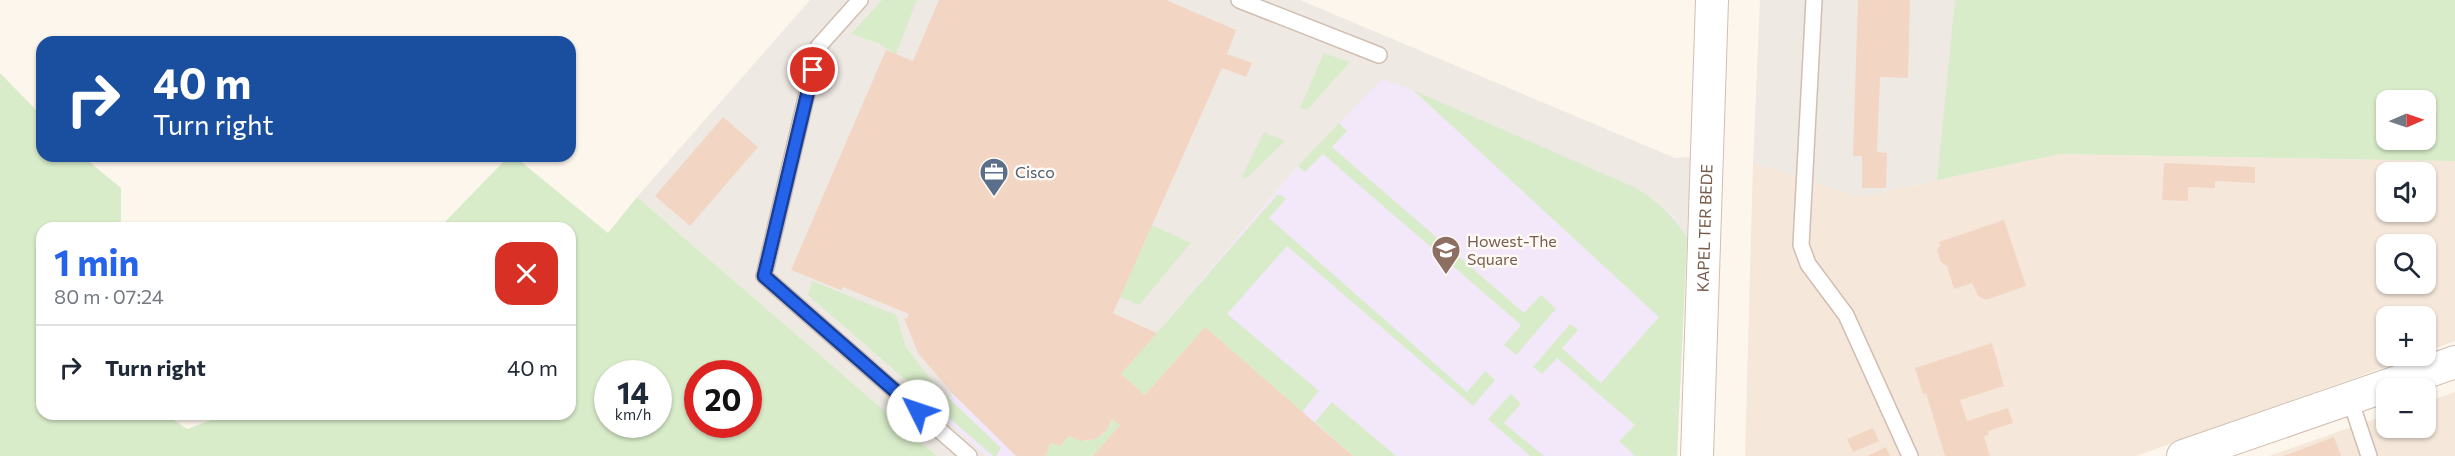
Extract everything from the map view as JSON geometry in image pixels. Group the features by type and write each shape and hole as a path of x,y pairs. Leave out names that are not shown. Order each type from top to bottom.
{"street":[{"name":"KAPEL TER BEDE","path":"1697,456 1712,0"},
{"path":"2183,456 2455,362"}],"lane":[{"path":"860,0 818,47 764,276 969,456"},
{"path":"1239,0 1379,55"},
{"path":"1814,0 1801,245 1808,264 1846,315 1910,456"},
{"path":"2349,399 2369,456"}],"shaded area":[{"path":"810,0 1300,0 1675,158 1691,157 1687,237 1673,216 1298,166 1157,333 1114,313 953,393 941,415 987,456 937,456 637,197"},
{"path":"1760,0 2455,0 2455,161 2060,154 1860,197 1753,163"},
{"name":"Howest-The Square","path":"1382,79 1413,90 1636,188 1673,216 1687,237 1677,456 987,456 940,415 953,393 1071,408 1113,313 1157,333 1298,166"},
{"path":"2060,154 2455,161 2455,341 2436,348 2436,306 2376,306 2376,366 2388,366 2136,456 1745,456 1753,163 1860,197"},
{"path":"2455,392 2455,456 2269,456 2376,419 2376,438 2436,438 2436,399"}],"green space":[{"path":"882,0 917,0 896,54 878,43 851,34"},
{"path":"1955,0 2455,0 2455,161 2060,154 1937,180"},
{"path":"1324,53 1350,62 1307,110 1300,108"},
{"path":"0,73 36,110 36,162 89,162 121,188 121,222 36,222 36,420 174,420 187,429 212,420 576,420 576,222 445,222 503,162 521,162 608,233 637,197 937,456 0,456"},
{"path":"1413,90 1636,188 1658,204 1682,229 1687,237 1677,456 1635,456 1619,441 1635,425 1557,358 1542,374 1533,367 1570,324 1578,330 1562,348 1601,383 1659,317"},
{"path":"1339,123 1347,131 1332,147 1524,313 1541,295 1556,309 1516,355 1504,345 1521,325 1323,154 1305,172 1298,166"},
{"path":"1264,132 1285,141 1246,179 1242,177"},
{"path":"1277,195 1286,199 1269,218 1467,392 1485,371 1495,380 1473,406 1287,246 1227,314 1319,391 1302,412 1205,327 1145,395 1121,374"},
{"path":"1152,225 1191,243 1139,305 1120,297"},
{"path":"812,281 896,315 906,347 934,384 1001,448 996,456 993,456 808,295"},
{"path":"1511,394 1521,404 1504,423 1544,456 1530,456 1488,419"},
{"path":"1332,402 1396,456 1353,456 1315,422"},
{"path":"1112,419 1120,425 1093,456 1045,456 1051,443 1060,446 1069,436 1089,440 1101,436"}],"building":[{"name":"Cisco","path":"939,0 1166,0 1236,30 1227,54 1252,63 1246,77 1222,68 1113,313 1157,333 1121,374 1145,395 1205,327 1353,456 1093,456 1120,425 1112,419 1107,430 1096,439 1081,441 1069,436 1060,446 1051,443 1045,456 1016,456 953,394 918,353 904,318 907,319 909,314 843,287 841,290 791,270 886,50 913,61"},
{"path":"1858,0 1910,0 1908,78 1880,77 1877,152 1887,153 1886,188 1862,188 1862,156 1853,156"},
{"path":"723,117 758,147 690,226 655,196"},
{"path":"2164,163 2255,167 2255,183 2215,181 2215,188 2188,187 2188,201 2162,200"},
{"path":"2004,220 2026,286 1986,300 1978,296 1972,283 1954,289 1947,266 1941,262 1937,250 1940,246 1939,242"},
{"path":"1992,343 2004,386 1960,400 1967,421 2008,408 2013,423 1988,431 1989,435 1984,436 1990,456 1945,456 1926,393 1923,394 1915,368"},
{"path":"1873,428 1879,441 1853,452 1847,439"},
{"path":"2334,437 2341,456 2283,456"},
{"path":"1886,447 1890,456 1867,456"}],"place":[{"name":"Cisco","path":"994,198"},
{"name":"Howest-The Square","path":"1446,276"}],"route":[{"path":"813,70 764,276 918,411"}]}
